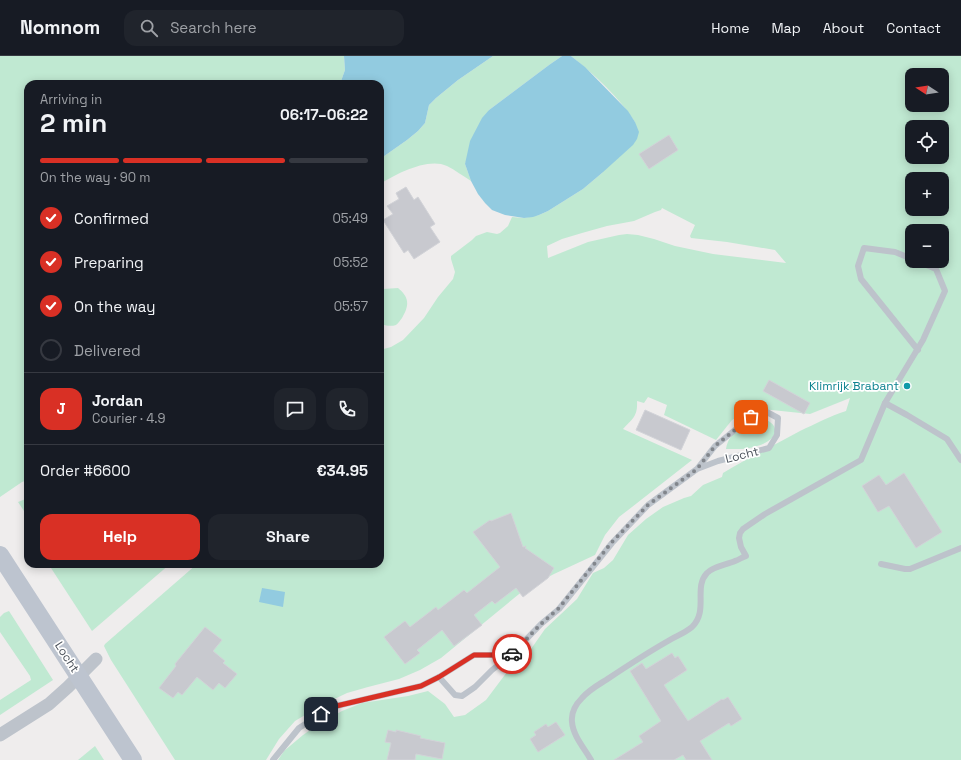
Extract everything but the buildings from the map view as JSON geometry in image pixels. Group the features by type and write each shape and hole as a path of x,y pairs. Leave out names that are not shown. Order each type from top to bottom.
{"street":[{"name":"Locht","path":"0,555 134,760"},
{"path":"0,735 49,704 96,659"}],"lane":[{"path":"905,256 895,252 864,248 858,266 861,279 918,350"},
{"path":"591,760 576,734 572,722 574,709 583,697 589,691 655,648 690,628 696,622 700,611 700,591 706,574 713,568 736,561 746,556 739,538 743,529 764,514 861,460 885,403 918,350 944,291 936,269 934,268"},
{"path":"885,403 947,439 961,460"},
{"name":"Locht","path":"439,677 455,694 462,696 476,687 492,670 511,655 559,608 612,542 648,505 697,469 718,461 769,448 777,436 778,418 765,411 751,417 715,446 697,469"},
{"path":"881,564 910,569 961,548"},
{"path":"273,760 299,728 332,707 421,686 439,677 474,655 511,655"}],"green space":[{"path":"0,56 344,56 345,70 341,80 24,80 24,481 0,497"},
{"path":"493,56 562,56 489,110 465,164 471,181 447,166 431,164 412,168 384,182 384,156 418,131 425,123 429,105 458,80"},
{"path":"571,56 961,56 961,760 278,760 284,751 319,724 342,711 362,703 408,696 428,691 445,704 454,717 465,715 486,700 519,656 531,649 545,629 577,599 593,573 604,568 613,560 628,535 646,519 663,507 691,496 703,485 722,477 723,473 751,457 800,431 846,411 850,398 810,414 751,408 732,420 716,440 664,415 667,405 648,397 644,403 637,401 636,411 632,420 623,429 692,460 619,517 605,535 595,555 524,590 441,658 420,670 399,679 347,693 322,705 295,721 279,739 266,760 175,760 111,660 104,646 105,644 192,568 384,568 384,349 391,347 403,340 424,318 438,297 453,279 455,272 451,256 476,236 487,232 497,234 500,233 508,226 512,217 524,218 539,215 548,211 583,189 602,173 635,122 614,95","holes":["662,208 695,225 690,236 691,238 775,250 786,263 713,254 675,246 638,235 627,234 588,242 548,258 547,246 562,239 607,226 634,221 661,210"]},
{"path":"398,288 402,291 406,298 407,305 405,313 396,325 384,325 384,289"},
{"path":"760,418 771,423 775,428 774,435 771,439 763,444 749,448 726,449 730,438 738,429"},
{"path":"24,500 24,511 18,502"},
{"path":"51,568 165,568 92,631"},
{"path":"9,611 53,680 0,715 0,700 31,680 30,676 0,632 0,617"},
{"path":"95,746 104,760 78,760"}],"water":[{"path":"344,56 493,56 458,80 436,98 429,105 425,123 418,131 384,156 384,80 341,80 345,70"},
{"path":"562,56 571,56 585,67 628,111 639,132 637,139 633,145 583,189 548,211 533,217 524,218 505,215 492,210 478,194 471,181 465,164 470,141 482,118 489,110"},
{"path":"262,588 285,592 283,607 259,602"}],"way so far":[{"path":"512,654 559,608 612,542 648,505 697,469 715,446 751,417"}],"place":[{"name":"Klimrijk Brabant","path":"907,386"}],"route":[{"path":"321,714 332,707 421,686 439,677 474,655 512,654"}]}
